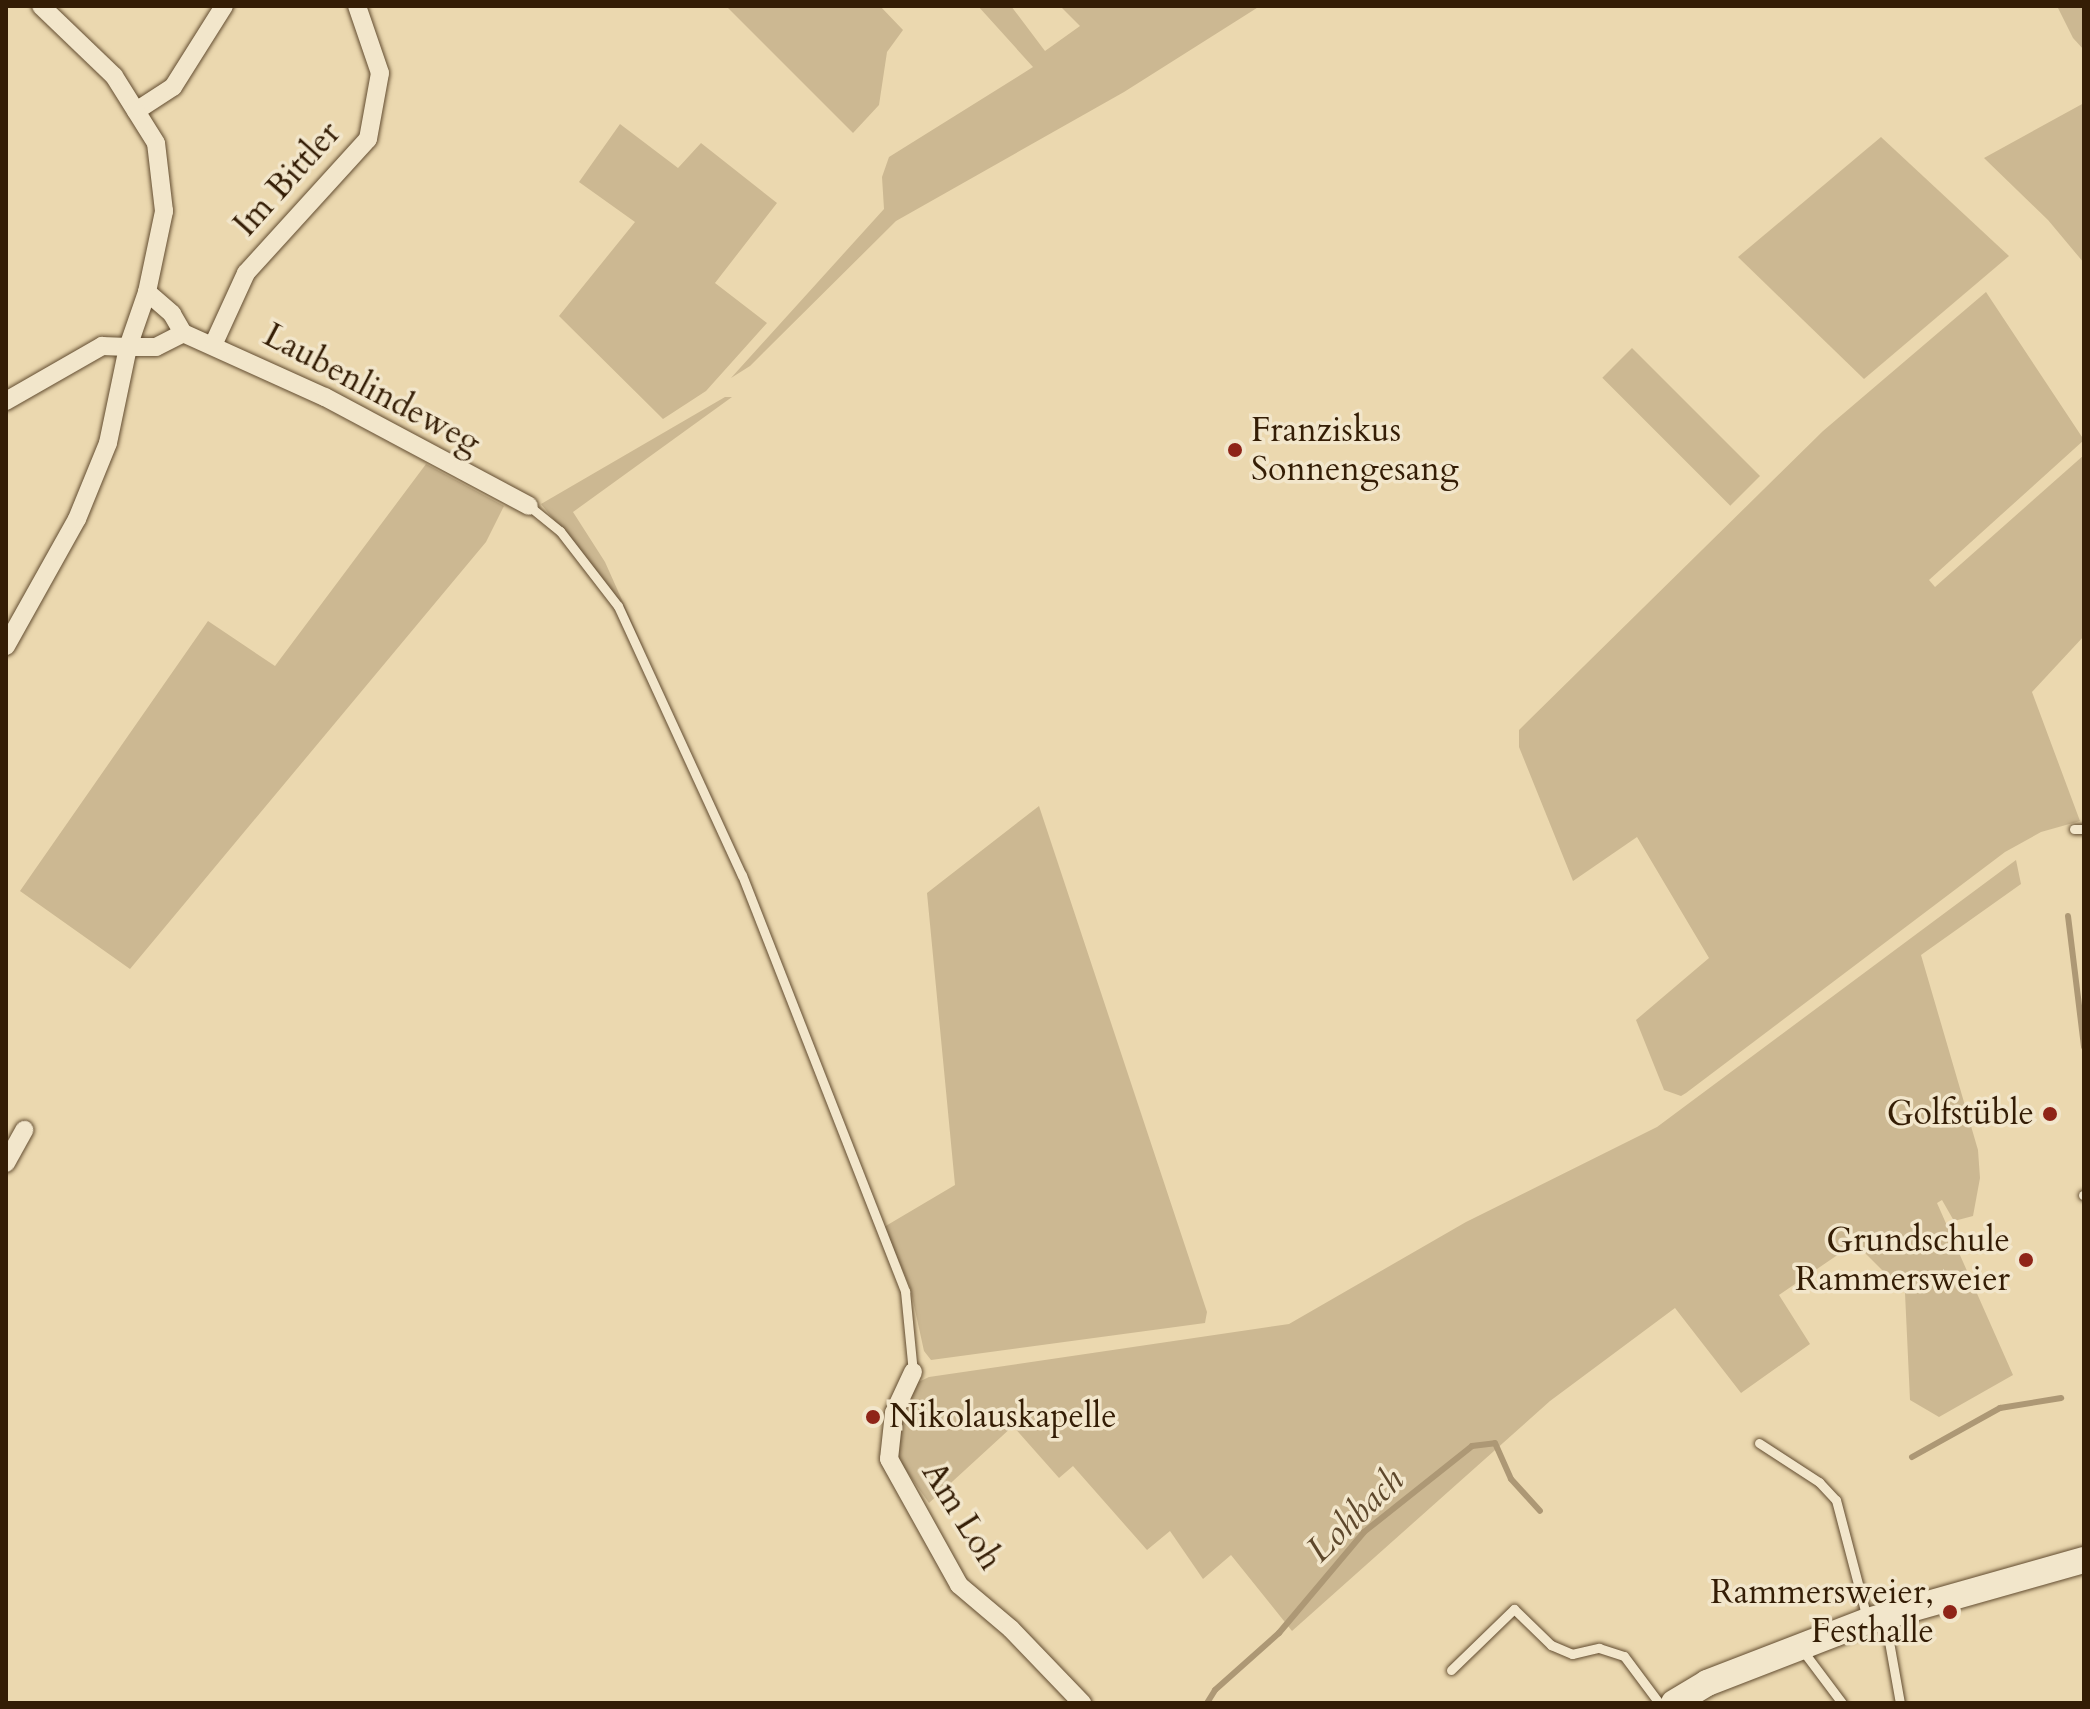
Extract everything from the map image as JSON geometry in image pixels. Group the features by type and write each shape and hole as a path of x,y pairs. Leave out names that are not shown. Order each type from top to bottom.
{"street":[{"path":"6,646 77,519 108,443 128,347 147,292 164,211 156,143 114,76 41,6"},
{"path":"136,111 173,87 224,6"},
{"name":"Im Bittler","path":"214,343 246,273 368,139 380,73 357,6"},
{"path":"6,401 102,346 156,347 183,333 172,314 147,292"},
{"name":"Laubenlindeweg","path":"183,333 214,343 529,506"},
{"path":"6,1163 24,1130"},
{"name":"Am Loh","path":"913,1372 894,1413 889,1459 959,1585 1011,1629 1082,1703"},
{"path":"1674,1703 1707,1683 1799,1645 1876,1618 2084,1560"}],"lane":[{"path":"529,506 560,531 618,606 742,875 905,1291 913,1372"},
{"path":"1759,1443 1836,1500 1876,1618 1900,1703"},
{"path":"1451,1670 1514,1609 1551,1645 1572,1654 1599,1648 1624,1656 1659,1703"},
{"path":"1799,1645 1842,1703"}],"shaded area":[{"path":"726,6 880,6 903,30 887,52 879,105 853,133"},
{"path":"978,6 1011,6 1045,51 1080,26 1060,6 1260,6 1124,92 896,221 750,366 731,378 884,209 882,177 889,157 1033,67"},
{"path":"2057,6 2084,6 2084,50 2073,38"},
{"path":"2084,103 2084,263 2048,220 1984,158"},
{"path":"620,124 678,168 701,143 777,203 715,283 767,323 706,391 663,419 559,316 635,222 579,182"},
{"path":"1881,137 2009,256 1864,379 1738,257"},
{"path":"1986,292 2084,440 1929,580 1935,587 2084,455 2084,636 2032,692 2080,821 2041,832 2005,852 1686,1093 1681,1096 1664,1090 1636,1020 1709,958 1637,837 1573,881 1519,747 1519,730 1823,431"},
{"path":"1632,348 1760,476 1730,506 1602,378"},
{"path":"725,397 732,397 573,512 605,562 644,649 619,600 541,504"},
{"path":"426,464 504,506 486,542 130,969 20,891 208,621 275,666"},
{"path":"1039,806 1207,1312 1205,1323 931,1360 924,1351 910,1287 884,1227 955,1185 927,893"},
{"path":"2016,860 2021,884 1921,955 1978,1150 1980,1178 1973,1216 1954,1221 1942,1200 1937,1203 2013,1375 1939,1417 1910,1400 1905,1293 1855,1243 1779,1295 1810,1344 1741,1393 1675,1308 1550,1401 1292,1631 1231,1555 1203,1579 1170,1531 1147,1550 1073,1466 1059,1478 1013,1426 929,1503 900,1462 895,1444 910,1386 929,1377 1289,1324 1466,1222 1657,1127"}],"waterway":[{"path":"2068,916 2084,1047"},
{"name":"Lohbach","path":"1912,1457 2000,1408 2061,1398"},
{"name":"Lohbach","path":"1207,1703 1215,1690 1279,1633 1364,1532 1472,1446 1495,1443 1511,1479 1540,1511"}],"place":[{"name":"Franziskus Sonnengesang","path":"1235,450"},
{"name":"Golfstüble","path":"2050,1114"},
{"name":"Grundschule Rammersweier","path":"2026,1260"},
{"name":"Nikolauskapelle","path":"873,1417"},
{"name":"Rammersweier, Festhalle","path":"1950,1612"}]}
